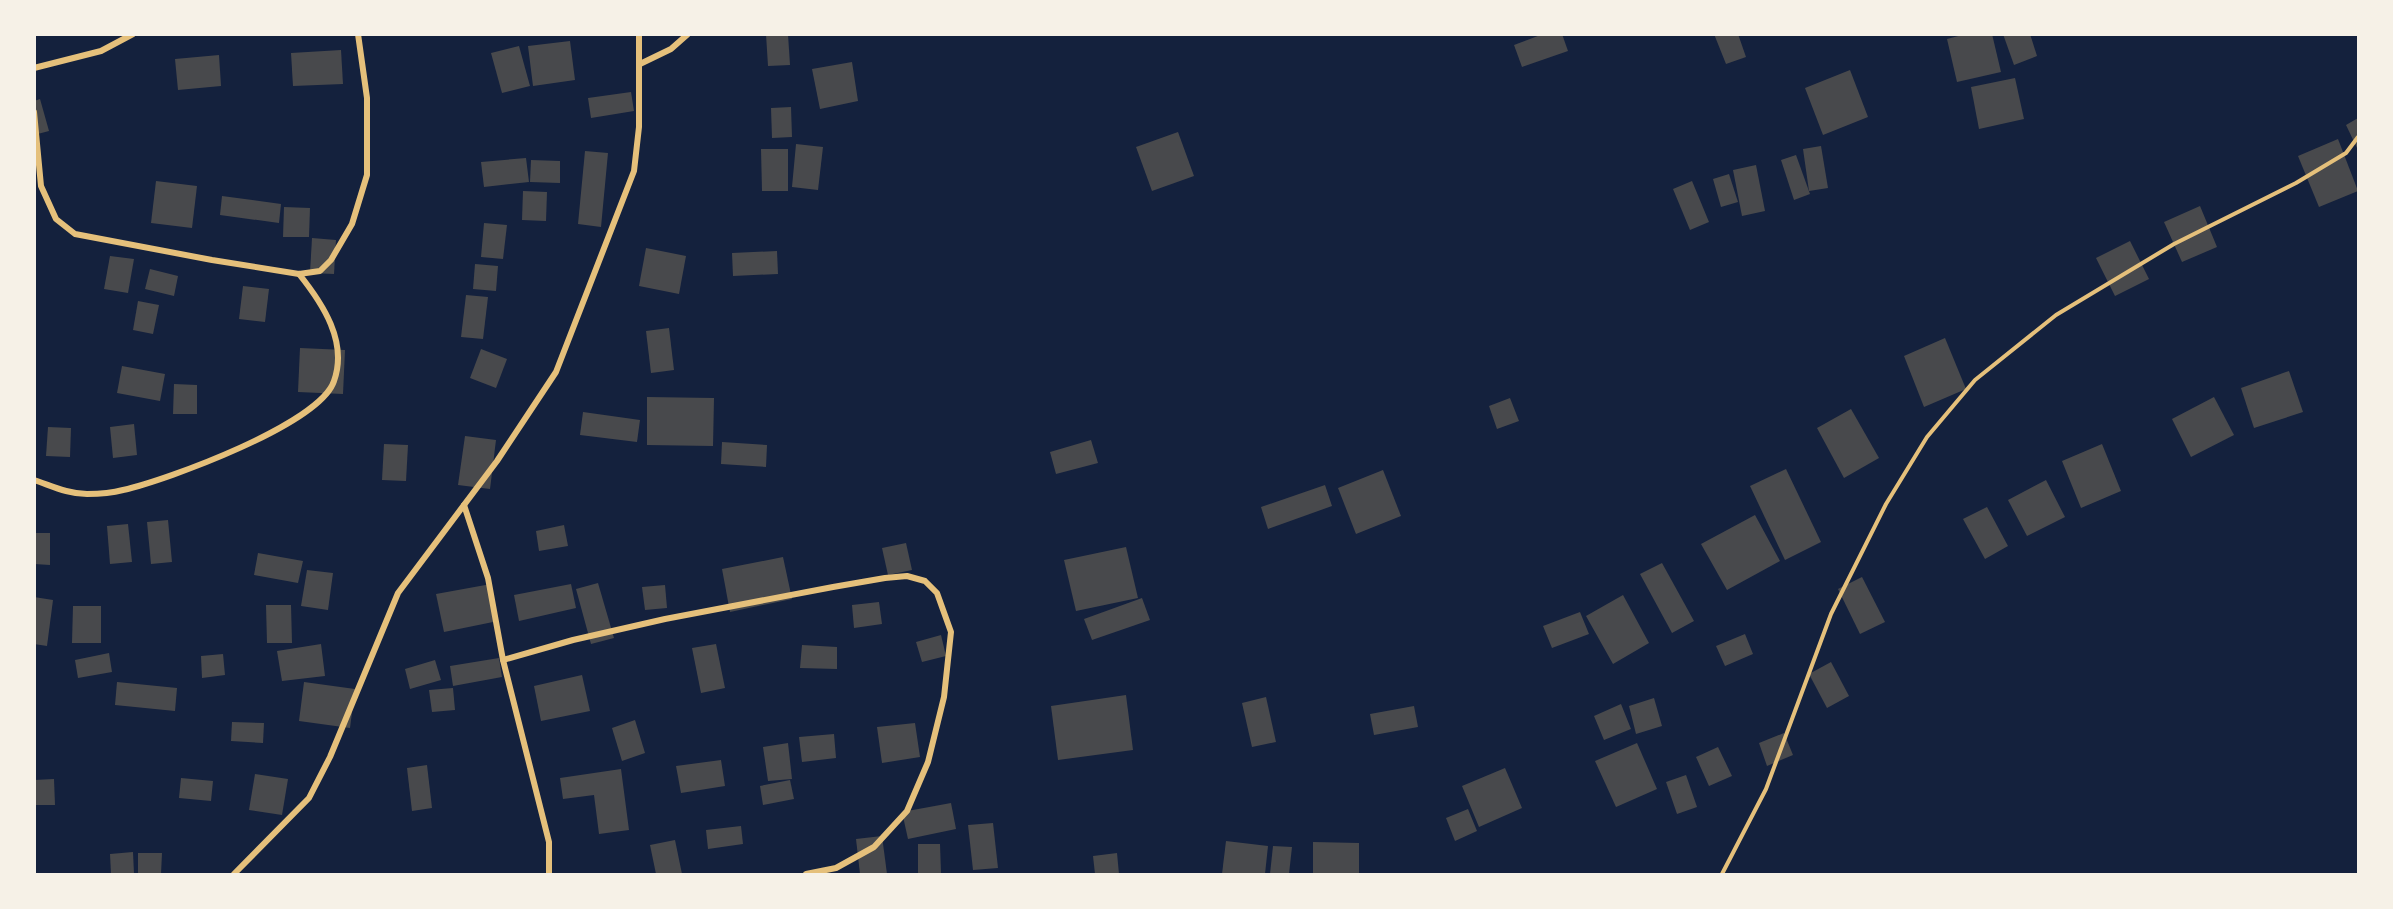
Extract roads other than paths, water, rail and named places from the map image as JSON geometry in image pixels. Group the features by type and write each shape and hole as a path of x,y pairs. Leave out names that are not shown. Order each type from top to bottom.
{"street":[{"path":"34,68 101,51 133,34"},
{"path":"34,112 41,186 56,219 75,234 300,274 320,271 331,260 352,224 367,175 367,98 358,34"},
{"path":"234,874 309,798 330,757 398,594 497,461 556,372 634,171 639,127 639,34"},
{"path":"640,64 671,49 688,34"},
{"path":"34,480 61,491 86,494 122,491 182,472 243,447 295,418 323,398 334,382 339,355 332,327 321,301 300,274"},
{"path":"464,505 488,578 503,660 549,842 549,874"},
{"path":"503,660 573,640 665,619 822,589 907,576 925,581 937,593 951,632 944,697 928,762 907,811 874,847 836,868 806,874"}]}
